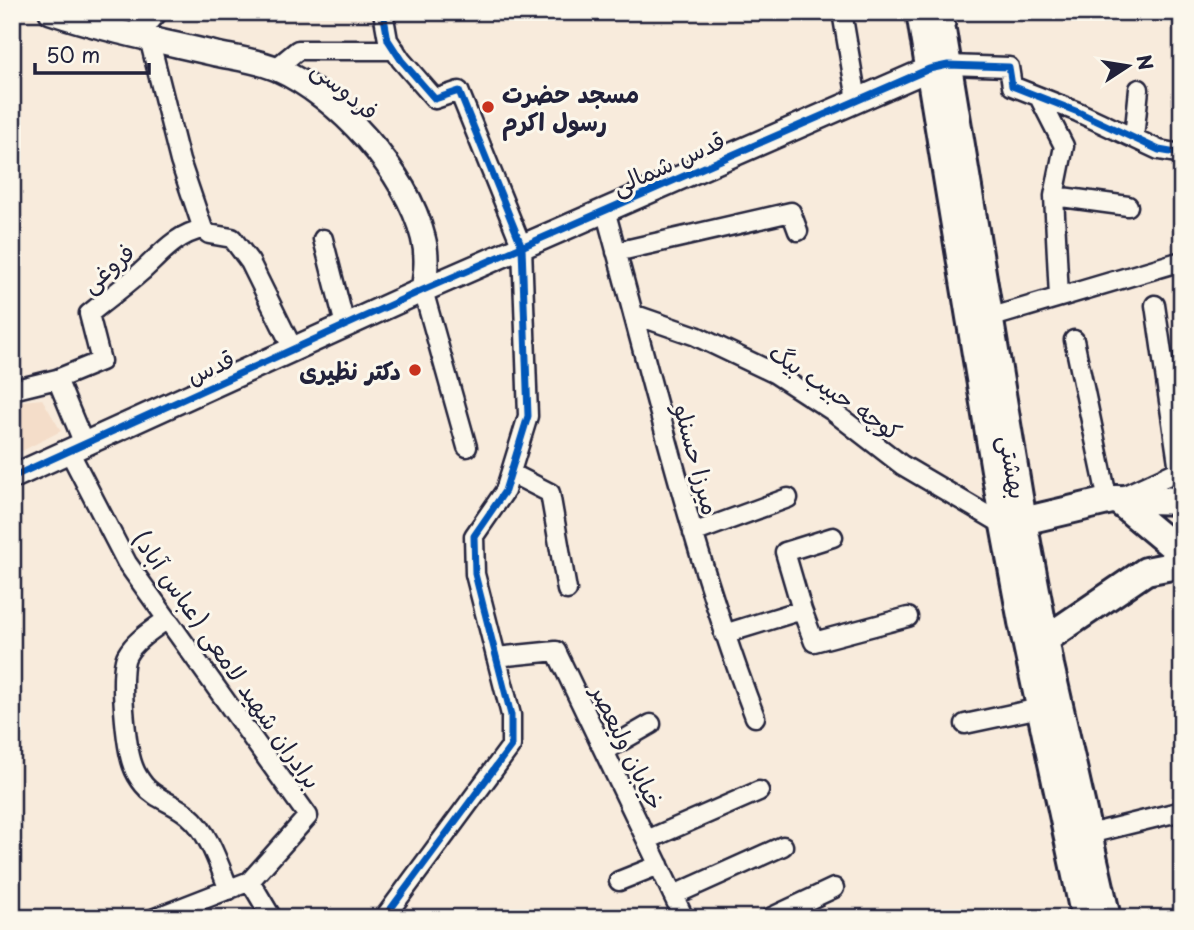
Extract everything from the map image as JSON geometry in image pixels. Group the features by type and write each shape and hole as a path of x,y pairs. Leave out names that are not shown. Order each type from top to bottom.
{"main road":[{"name":"بهشتی","path":"920,12 938,67 989,318 1013,523"},
{"name":"بهشتی","path":"939,12 938,67 1013,523 1036,641 1089,834 1107,918"},
{"path":"1112,500 1182,554"},
{"path":"1013,523 1112,500 1182,501"},
{"path":"1036,641 1146,571 1182,564"},
{"name":"بهشتی","path":"1036,641 1040,708 1084,918"}],"street":[{"path":"155,12 142,36 202,229 209,234 232,239 250,262 293,349"},
{"path":"383,12 388,40 435,99 459,91 522,247 528,416 505,491 474,536 475,574 511,715 511,746 384,918"},
{"path":"842,12 857,100"},
{"name":"فردوسی","path":"57,13 276,68 314,90 348,121 392,172 408,199 424,237 427,262 423,290"},
{"path":"276,68 298,50 395,50"},
{"path":"938,67 1009,67 1012,86 1159,150 1182,154"},
{"name":"قدس شمالی","path":"423,290 938,67"},
{"path":"1134,138 1139,89"},
{"path":"1040,97 1064,146 1054,196 1059,297"},
{"path":"1054,196 1128,206"},
{"name":"میرزا حسنلو","path":"605,210 693,533 724,634 755,717"},
{"path":"616,251 791,212 798,231"},
{"name":"فروغی","path":"12,390 57,379 102,361 89,314 188,232 202,229"},
{"path":"323,239 345,325"},
{"path":"989,318 1182,261"},
{"path":"423,290 467,447"},
{"name":"قدس","path":"12,477 423,290"},
{"path":"1074,340 1112,500 1180,470 1155,305"},
{"name":"کوچه حبیب بیگ","path":"633,314 696,336 774,373 831,410 902,465 1013,523"},
{"path":"57,379 76,447"},
{"name":"برادران شهید لامعی (عباس آباد)","path":"76,447 127,564 308,816 250,881"},
{"path":"511,473 550,493 568,590"},
{"path":"693,533 788,498"},
{"path":"833,537 785,552 814,642 908,617"},
{"path":"724,634 802,611"},
{"path":"167,619 132,647 124,661 123,711 132,766 145,786 198,824 229,890"},
{"name":"خیابان ولیعصر","path":"496,657 556,651 683,917"},
{"path":"965,724 1040,708"},
{"path":"604,751 651,724"},
{"path":"647,840 759,791"},
{"path":"1089,834 1182,811"},
{"path":"674,895 783,846"},
{"path":"619,881 659,865"},
{"path":"155,918 250,881 272,918"},
{"path":"770,918 834,888"}],"shaded area":[{"path":"42,399 61,431 12,456 12,402"}],"cycle path":[{"path":"383,12 388,40 401,60 435,99 459,91 522,247 528,416 505,491 474,536 475,574 511,715 511,746 384,918"},
{"path":"12,477 423,290 929,69 948,65 1009,67 1012,86 1078,112 1159,150 1182,154"}],"place":[{"name":"مسجد حضرت رسول اکرم","path":"488,107"},
{"name":"دکتر نظیری","path":"415,370"}]}
